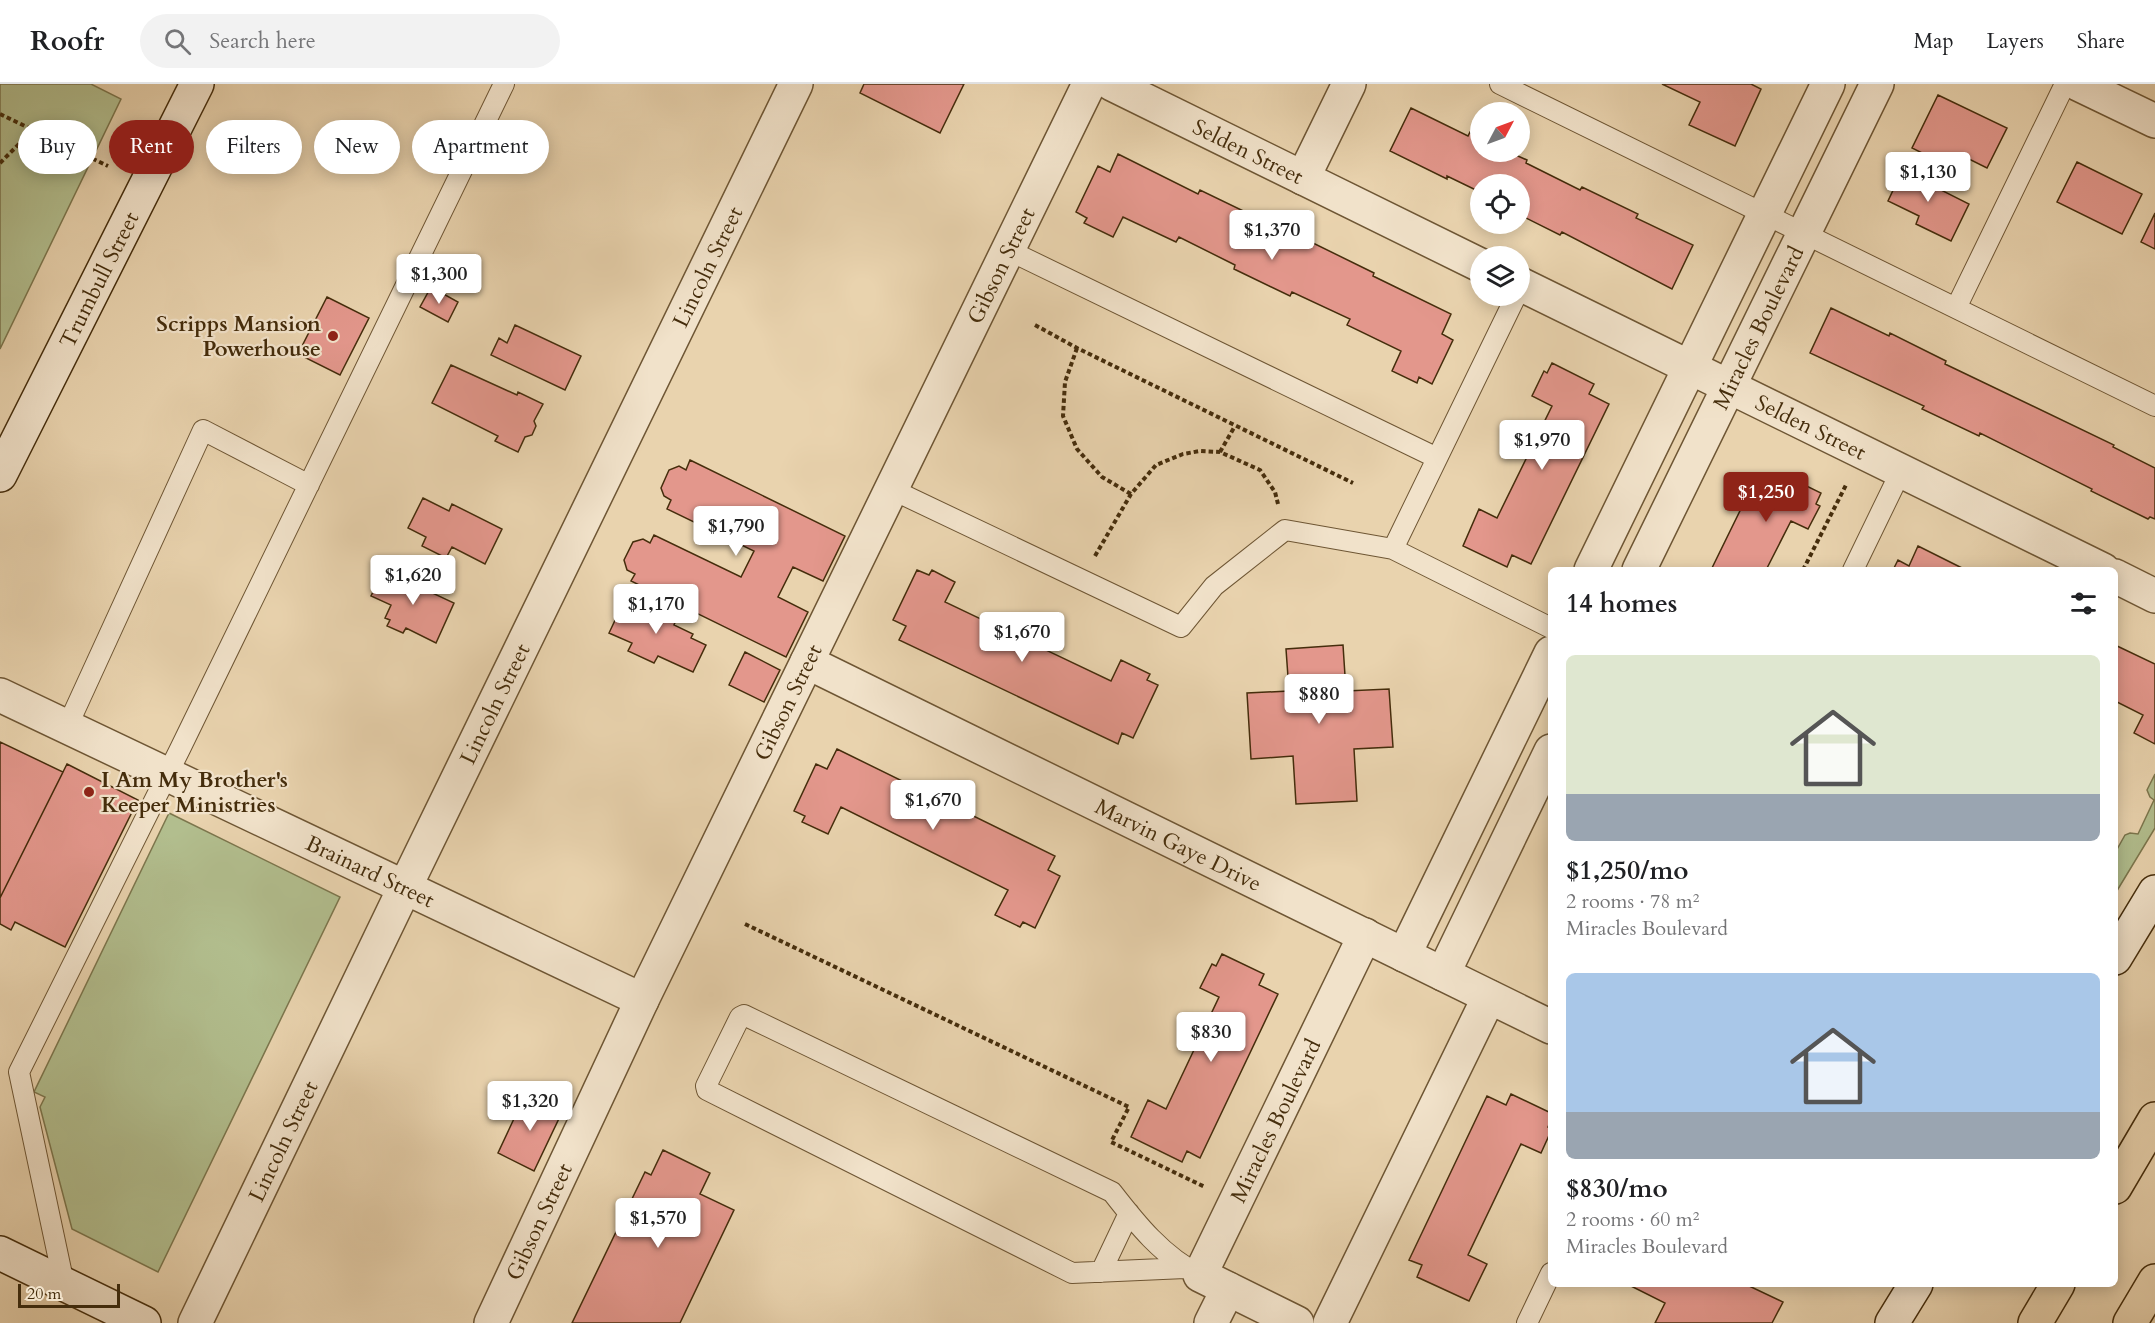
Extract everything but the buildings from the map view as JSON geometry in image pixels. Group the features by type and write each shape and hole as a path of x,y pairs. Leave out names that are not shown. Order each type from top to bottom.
{"highway":[{"path":"2118,1182 2155,1119"},
{"path":"2130,1323 2155,1281"},
{"path":"2035,1323 2056,1287"}],"street":[{"name":"Trumbull Street","path":"0,475 197,84"},
{"name":"Lincoln Street","path":"195,1323 796,84"},
{"name":"Gibson Street","path":"491,1323 642,1000 1089,84"},
{"name":"Selden Street","path":"1112,84 1470,260"},
{"path":"1303,178 1349,84"},
{"name":"Miracles Boulevard","path":"1592,567 1827,84"},
{"name":"Miracles Boulevard","path":"1640,567 1877,84"},
{"path":"2078,84 2155,121"},
{"name":"Selden Street","path":"1530,293 1689,367 2097,567"},
{"path":"2118,578 2155,596"},
{"path":"1404,955 1548,658"},
{"name":"Marvin Gaye Drive","path":"807,662 1548,1026"},
{"name":"Brainard Street","path":"0,695 642,1000"},
{"path":"1443,974 1548,757"},
{"path":"2118,953 2155,892"},
{"name":"Miracles Boulevard","path":"1211,1323 1204,1277 1365,935"},
{"path":"1330,1323 1489,997"},
{"path":"0,1253 144,1323"},
{"path":"1204,1277 1284,1320"},
{"path":"1892,1323 1914,1287"}],"lane":[{"path":"64,1284 19,1072 168,775 504,84"},
{"path":"1500,84 2155,406"},
{"path":"1956,308 2065,84"},
{"path":"1008,250 1437,458"},
{"path":"1393,549 1510,306"},
{"path":"67,727 203,430 309,485"},
{"path":"1854,567 1901,471"},
{"path":"891,489 1181,627 1214,586 1285,530 1393,549 1548,626"},
{"path":"744,1015 1112,1192 1143,1231 1204,1277 1101,1272 1072,1273 707,1090 706,1086 740,1017 744,1015"},
{"path":"1101,1272 1129,1213"},
{"path":"1527,1323 1548,1280"}],"path":[{"path":"0,114 18,123"},
{"path":"0,164 18,145"},
{"path":"97,161 108,166"},
{"path":"1035,325 1077,348 1353,483"},
{"path":"1077,348 1065,381 1063,416 1077,449 1102,477 1131,494"},
{"path":"1220,452 1234,426"},
{"path":"1081,579 1131,494 1156,465 1183,454 1200,451 1220,452 1260,470 1275,492 1285,530"},
{"path":"1805,567 1846,485"},
{"path":"745,924 1129,1107 1111,1142 1215,1192"}],"green space":[{"path":"0,84 91,84 121,99 97,149 97,120 18,120 18,174 85,174 0,349"},
{"path":"2155,774 2155,828 2118,889 2118,848 2125,835 2138,834 2154,800 2147,790"},
{"path":"169,813 340,897 158,1272 72,1229 40,1107 45,1097 34,1092"}],"place":[{"name":"Scripps Mansion Powerhouse","path":"333,336"},
{"name":"I Am My Brother's Keeper Ministries","path":"89,792"}]}
